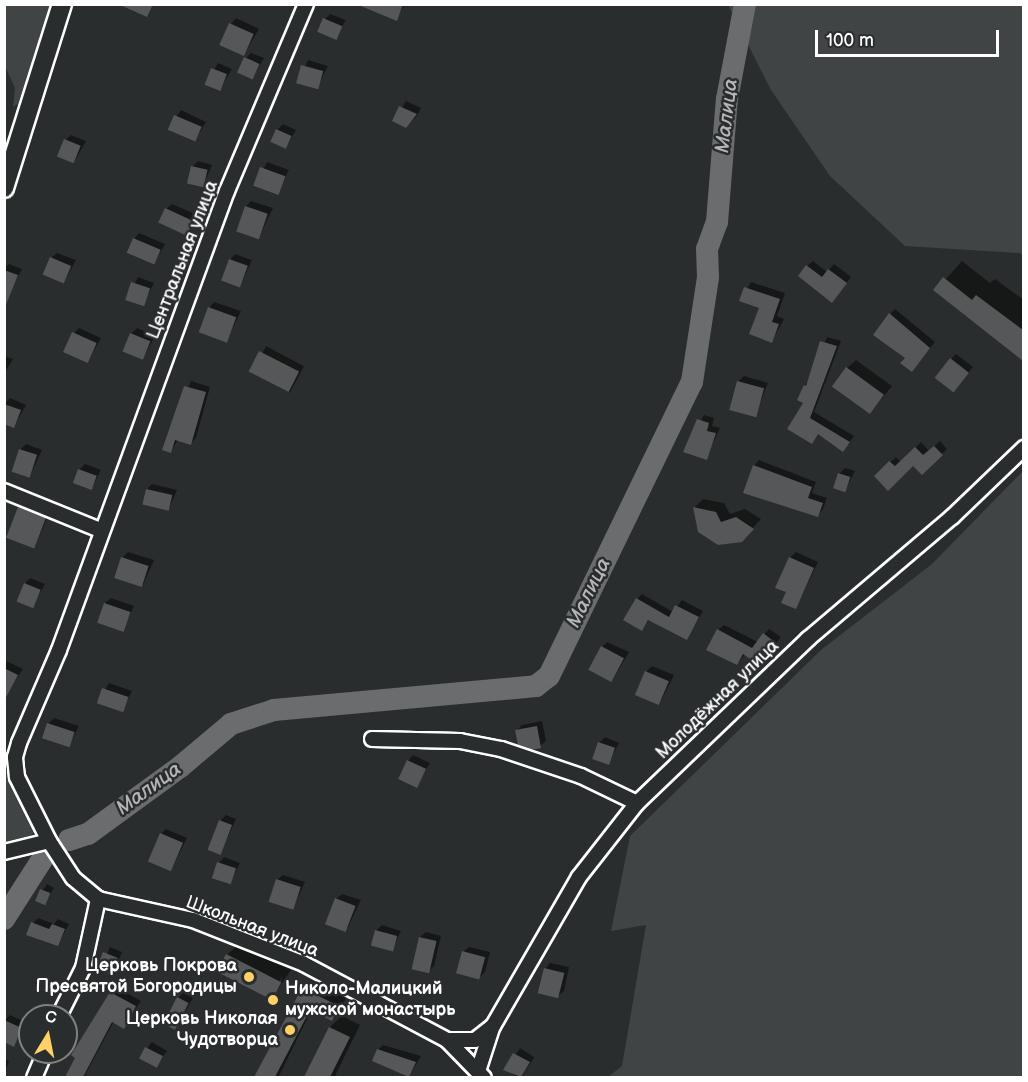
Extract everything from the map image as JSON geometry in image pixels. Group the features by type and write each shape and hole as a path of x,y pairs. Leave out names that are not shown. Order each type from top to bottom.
{"street":[{"path":"4,188 62,4"},
{"name":"Центральная улица","path":"49,841 23,792 15,757 59,650 100,530 227,191 306,4"},
{"name":"Молодёжная улица","path":"482,1073 493,1026 579,877 637,803 808,639 952,518 1023,448"},
{"path":"4,491 100,530"},
{"path":"372,739 460,741 501,749 581,776 637,803"},
{"path":"4,852 49,841"},
{"name":"Школьная улица","path":"49,841 73,878 98,898 193,920 304,964 447,1040 482,1073"},
{"path":"65,1004 83,968 98,898"},
{"path":"447,1040 475,1040 493,1026"}],"shaded area":[{"path":"4,5 51,5 24,100 13,107 15,88 5,66"},
{"path":"728,5 1023,5 1023,256 1020,253 905,246 830,176 771,90"},
{"path":"1023,471 1023,1077 608,1077 622,1066 646,925 611,931 630,836 821,650 932,564"},
{"path":"6,756 13,785 37,829 28,839 9,843 5,843"}],"building":[{"path":"118,4 153,4 147,17"},
{"path":"356,4 403,4 397,21"},
{"path":"323,18 342,26 336,40 317,32"},
{"path":"229,23 254,34 244,56 219,45"},
{"path":"244,57 260,64 253,79 237,73"},
{"path":"301,65 323,71 318,89 296,83"},
{"path":"211,68 227,74 220,91 205,85"},
{"path":"399,106 417,114 406,128 392,121"},
{"path":"174,115 202,127 195,141 168,130"},
{"path":"276,129 292,136 286,149 270,142"},
{"path":"64,139 81,146 74,163 57,157"},
{"path":"191,166 208,170 204,187 187,184"},
{"path":"260,167 285,176 279,195 253,186"},
{"path":"245,206 268,214 259,239 236,232"},
{"path":"165,208 193,221 186,236 158,223"},
{"path":"133,238 161,250 154,264 127,253"},
{"path":"50,257 71,266 64,283 43,274"},
{"path":"229,259 248,266 240,287 221,281"},
{"path":"806,265 822,277 828,269 847,283 832,303 798,276"},
{"path":"4,270 18,275 5,307 4,306"},
{"path":"943,277 972,300 976,295 1023,330 1023,361 933,290"},
{"path":"131,282 150,288 144,306 125,300"},
{"path":"744,287 780,299 772,322 779,324 772,343 749,334 759,308 739,301"},
{"path":"208,307 236,317 227,343 199,332"},
{"path":"889,313 930,348 912,372 900,363 905,358 873,335"},
{"path":"72,332 97,343 88,363 63,352"},
{"path":"130,333 150,341 143,360 123,352"},
{"path":"820,341 837,346 810,418 850,442 843,452 818,434 812,444 787,429 803,403 797,400 804,385 806,386"},
{"path":"259,351 299,371 289,392 249,371"},
{"path":"950,358 969,373 954,392 935,378"},
{"path":"846,367 884,395 870,414 832,386"},
{"path":"737,381 764,388 756,417 729,410"},
{"path":"184,386 206,392 191,445 175,440 171,453 162,450"},
{"path":"4,404 21,410 14,428 4,424"},
{"path":"697,419 709,423 707,431 716,433 707,460 683,452"},
{"path":"934,446 943,455 922,475 913,466 888,491 874,476 889,461 895,466 915,447 923,455"},
{"path":"19,449 37,455 30,478 12,472"},
{"path":"753,465 812,487 808,498 823,503 818,517 743,493"},
{"path":"78,469 97,476 92,490 73,483"},
{"path":"838,473 850,477 845,492 833,488"},
{"path":"146,489 172,495 169,511 142,505"},
{"path":"18,507 46,518 34,549 6,538"},
{"path":"693,507 716,512 721,522 736,517 754,529 742,542 718,545 698,532"},
{"path":"121,557 149,566 142,587 114,578"},
{"path":"789,557 814,568 796,609 781,603 786,592 775,588"},
{"path":"24,583 41,590 33,608 17,602"},
{"path":"636,598 669,617 675,605 699,617 687,640 648,620 642,631 623,620"},
{"path":"104,603 130,612 124,632 97,623"},
{"path":"717,629 752,648 763,633 776,643 760,666 743,654 737,665 706,650"},
{"path":"601,646 624,658 611,682 588,670"},
{"path":"4,668 18,675 4,701"},
{"path":"645,671 669,681 659,705 635,695"},
{"path":"102,688 128,697 123,712 97,703"},
{"path":"47,723 75,732 70,747 42,738"},
{"path":"537,726 541,748 531,750 518,745 515,730"},
{"path":"598,742 615,748 609,765 592,759"},
{"path":"407,760 426,769 417,788 398,779"},
{"path":"219,820 232,825 221,855 208,850"},
{"path":"160,833 183,843 171,871 148,862"},
{"path":"217,862 236,868 231,884 212,878"},
{"path":"276,879 301,887 293,910 269,902"},
{"path":"40,889 50,893 45,905 35,901"},
{"path":"335,898 356,906 346,932 325,924"},
{"path":"31,922 49,929 52,924 65,929 58,946 26,935"},
{"path":"375,930 397,936 393,951 371,945"},
{"path":"419,937 437,941 429,973 412,969"},
{"path":"462,951 485,957 479,979 456,973"},
{"path":"103,952 118,958 111,975 96,969"},
{"name":"Церковь Покрова Пресвятой Богородицы","path":"226,954 281,982 272,1000 217,972"},
{"path":"544,968 564,973 558,998 538,993"},
{"path":"302,988 339,1006 332,1021 310,1010 275,1077 254,1077"},
{"path":"110,992 136,1006 124,1029 112,1022 83,1077 65,1077 72,1064 78,1064 78,1044"},
{"path":"177,997 189,1003 175,1030 163,1024"},
{"path":"4,1020 18,1026 18,1038 14,1047 4,1042"},
{"path":"329,1027 350,1037 330,1077 304,1077"},
{"path":"145,1047 163,1056 157,1068 139,1059"},
{"path":"377,1049 416,1062 409,1077 372,1061"},
{"path":"513,1053 530,1062 521,1077 503,1070"}],"waterway":[{"name":"Малица","path":"69,840 88,834 180,767 231,724 274,710 536,686 549,676 692,382 708,277 707,249 717,222 727,99 745,4"},
{"name":"Малица","path":"4,919 43,858"}],"place":[{"name":"Церковь Покрова Пресвятой Богородицы","path":"249,977"},
{"name":"Николо-Малицкий мужской монастырь","path":"273,1000"},
{"name":"Церковь Николая Чудотворца","path":"290,1030"}]}
